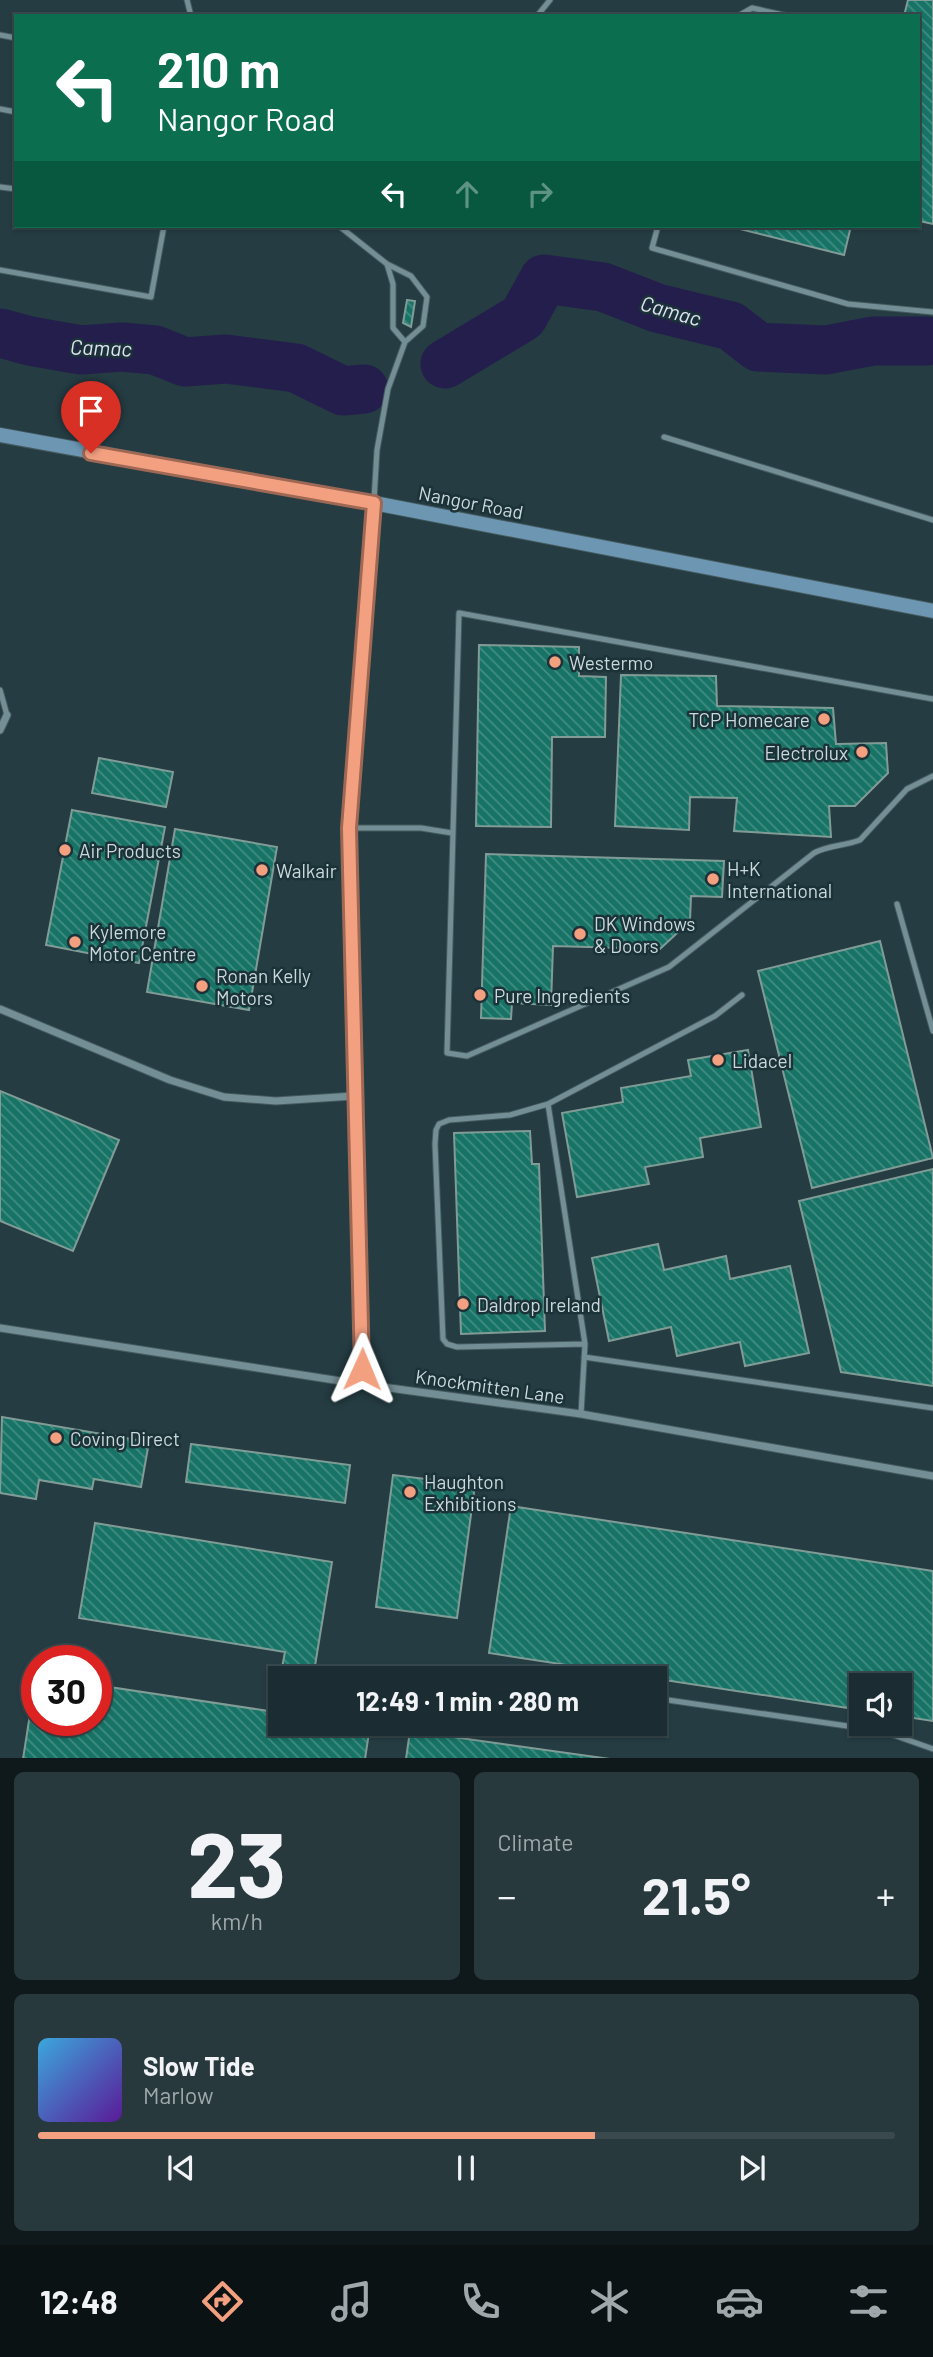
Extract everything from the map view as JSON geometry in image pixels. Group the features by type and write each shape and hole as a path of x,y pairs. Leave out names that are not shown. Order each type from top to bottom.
{"main road":[{"name":"Nangor Road","path":"0,435 374,503 933,611"}],"street":[{"path":"360,1384 363,1354 354,1096 349,828 374,503"},
{"path":"0,730 7,715"},
{"path":"0,1009 170,1080 224,1097 276,1101 354,1096"},
{"name":"Knockmitten Lane","path":"0,1328 360,1384 581,1414 933,1476"}],"lane":[{"path":"539,14 550,0"},
{"path":"742,14 752,8 779,14"},
{"path":"0,270 151,297 164,228"},
{"path":"342,228 387,264 411,276 427,297 423,326 405,342 388,389 377,450 374,503"},
{"path":"657,228 652,248 848,303 933,312"},
{"path":"387,264 393,284 393,328 405,342"},
{"path":"664,437 933,520"},
{"path":"933,699 459,613 447,1053 467,1056 669,967 814,853 860,840 907,789 933,776"},
{"path":"0,690 7,715"},
{"path":"349,828 421,828 452,833"},
{"path":"897,904 933,1031"},
{"path":"585,1344 457,1348 443,1339 436,1130 439,1124 449,1120 510,1115 548,1104 715,1016 742,995"},
{"path":"548,1104 585,1344 581,1414"},
{"path":"583,1357 933,1408"},
{"path":"667,1700 882,1731 933,1749"}],"building":[{"path":"908,0 933,0 933,224 920,221 920,14 904,14"},
{"path":"736,228 851,228 844,255"},
{"path":"407,300 415,301 411,327 403,323"},
{"path":"479,645 579,647 579,676 606,677 605,737 552,737 551,827 476,826"},
{"path":"621,675 716,676 717,706 833,708 836,744 886,743 888,773 855,806 829,806 831,837 734,831 737,798 690,797 689,830 615,826"},
{"path":"99,758 173,772 166,807 92,793"},
{"path":"72,810 165,827 139,963 46,945"},
{"path":"175,829 277,847 249,1010 147,992"},
{"name":"DK Windows & Doors","path":"486,854 724,861 722,897 691,896 690,921 660,949 553,946 551,1005 512,1003 511,1019 481,1018"},
{"path":"880,941 933,1158 812,1188 758,971"},
{"path":"748,1050 761,1127 700,1138 703,1157 645,1167 649,1184 577,1197 562,1113 623,1102 621,1088 691,1076 688,1060"},
{"path":"0,1091 119,1140 73,1251 0,1221"},
{"path":"530,1131 532,1164 539,1164 545,1331 461,1334 454,1133"},
{"path":"933,1169 933,1386 841,1372 799,1201"},
{"path":"658,1244 664,1270 726,1256 730,1279 790,1266 809,1353 745,1366 740,1342 677,1356 671,1327 609,1341 592,1258"},
{"path":"2,1417 149,1442 141,1487 94,1479 92,1489 39,1480 36,1499 0,1493"},
{"path":"191,1444 350,1465 345,1503 186,1482"},
{"path":"393,1475 475,1485 457,1618 376,1607"},
{"path":"511,1506 933,1571 933,1721 912,1718 912,1673 849,1673 849,1708 667,1680 667,1666 574,1666 489,1653"},
{"path":"95,1523 332,1562 315,1666 282,1666 285,1652 79,1618"},
{"path":"112,1687 268,1711 268,1736 368,1736 365,1758 23,1758 27,1736 112,1736"},
{"path":"409,1736 446,1736 603,1758 406,1758"}],"waterway":[{"name":"Camac","path":"445,364 523,317 544,279 603,287 657,308 731,326 758,347 826,350 873,341 927,341"},
{"name":"Camac","path":"0,333 81,350 122,347 155,350 185,362 226,359 296,368 343,391 364,389"}],"place":[{"name":"Westermo","path":"555,662"},
{"name":"TCP Homecare","path":"824,719"},
{"name":"Electrolux","path":"862,752"},
{"name":"Air Products","path":"65,850"},
{"name":"Walkair","path":"262,870"},
{"name":"H+K International","path":"713,879"},
{"name":"DK Windows & Doors","path":"580,934"},
{"name":"Kylemore Motor Centre","path":"75,942"},
{"name":"Ronan Kelly Motors","path":"202,986"},
{"name":"Pure Ingredients","path":"480,995"},
{"name":"Lidacel","path":"718,1060"},
{"name":"Daldrop Ireland","path":"463,1304"},
{"name":"Coving Direct","path":"56,1438"},
{"name":"Haughton Exhibitions","path":"410,1492"}],"route":[{"path":"91,453 374,503 349,828 362,1369"}]}
